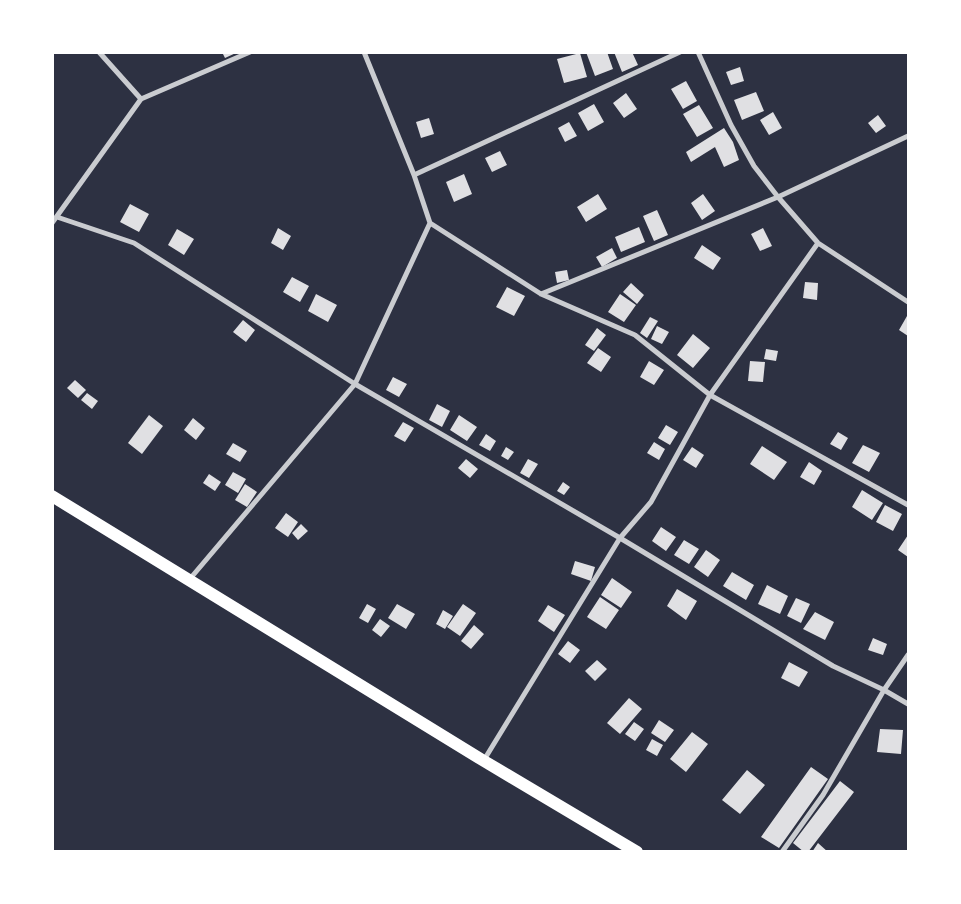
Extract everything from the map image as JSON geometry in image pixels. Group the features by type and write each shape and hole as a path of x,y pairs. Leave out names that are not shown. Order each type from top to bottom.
{"main road":[{"path":"52,496 484,761 637,852"}],"street":[{"path":"99,52 141,99"},
{"path":"52,223 141,99 250,52"},
{"path":"364,52 414,175 430,222 541,294 634,335 710,395 908,505"},
{"path":"414,175 680,52"},
{"path":"698,52 735,133 754,166 778,197 818,243 908,302"},
{"path":"541,294 778,197 908,136"},
{"path":"57,217 134,244 355,384 620,538 833,666 884,690 908,704"},
{"path":"189,580 355,384 430,222"},
{"path":"484,761 620,538 651,502 710,395 818,243"},
{"path":"782,852 823,795 884,690 908,654"}],"building":[{"path":"222,52 238,52 225,58"},
{"path":"586,52 607,52 613,69 595,76"},
{"path":"614,52 632,52 638,65 622,72"},
{"path":"580,53 587,77 564,83 557,59"},
{"path":"740,67 744,81 731,85 726,72"},
{"path":"686,81 697,101 683,109 671,89"},
{"path":"756,92 764,111 742,120 734,100"},
{"path":"626,93 637,109 624,118 613,103"},
{"path":"594,104 604,122 588,131 578,113"},
{"path":"699,105 713,128 697,137 683,114"},
{"path":"773,112 782,128 769,135 760,120"},
{"path":"878,115 886,126 876,133 868,123"},
{"path":"429,118 434,134 421,138 416,122"},
{"path":"569,122 577,136 565,142 558,128"},
{"path":"724,128 733,142 739,160 724,167 715,147 691,162 686,152"},
{"path":"500,151 507,165 492,172 485,158"},
{"path":"464,174 472,194 454,202 446,182"},
{"path":"598,194 607,209 586,222 577,207"},
{"path":"703,194 715,211 702,220 691,203"},
{"path":"130,204 149,214 139,232 120,222"},
{"path":"657,210 668,235 654,241 643,216"},
{"path":"639,227 645,242 621,252 615,237"},
{"path":"278,228 291,236 283,250 271,243"},
{"path":"763,228 772,246 760,251 751,234"},
{"path":"177,229 194,239 184,255 168,245"},
{"path":"702,245 721,258 713,270 694,258"},
{"path":"612,248 617,258 602,267 596,257"},
{"path":"567,270 569,280 557,283 555,272"},
{"path":"292,277 309,286 300,302 283,292"},
{"path":"805,282 818,283 817,300 803,298"},
{"path":"631,283 644,295 637,304 623,292"},
{"path":"507,287 525,296 514,316 496,307"},
{"path":"316,294 337,305 328,322 308,311"},
{"path":"620,294 636,305 624,322 608,312"},
{"path":"650,317 658,321 647,338 640,333"},
{"path":"908,317 908,336 899,330"},
{"path":"243,320 255,330 246,342 233,332"},
{"path":"657,326 669,332 662,344 651,339"},
{"path":"597,328 606,335 594,351 585,345"},
{"path":"693,334 710,348 693,368 677,355"},
{"path":"598,348 611,357 601,372 587,363"},
{"path":"766,349 778,351 776,361 764,359"},
{"path":"649,361 664,370 654,385 640,377"},
{"path":"750,361 765,362 763,382 748,381"},
{"path":"393,377 407,384 399,397 386,390"},
{"path":"75,380 86,390 78,398 67,388"},
{"path":"87,393 98,401 92,409 81,400"},
{"path":"437,404 450,411 442,427 429,420"},
{"path":"149,415 163,426 142,454 128,443"},
{"path":"459,415 477,427 467,441 450,430"},
{"path":"193,418 205,428 196,440 184,430"},
{"path":"403,422 414,428 405,442 394,436"},
{"path":"666,425 678,432 670,445 658,438"},
{"path":"838,432 848,438 841,450 830,444"},
{"path":"486,434 496,441 490,451 479,445"},
{"path":"654,442 665,449 659,460 647,453"},
{"path":"233,443 247,451 240,462 226,454"},
{"path":"863,445 880,453 869,472 852,463"},
{"path":"762,446 787,462 774,480 750,464"},
{"path":"506,447 514,452 508,460 501,456"},
{"path":"692,447 704,455 696,468 683,460"},
{"path":"466,459 478,469 470,478 458,468"},
{"path":"528,459 538,464 529,478 520,473"},
{"path":"809,462 822,471 814,485 800,477"},
{"path":"233,472 246,479 238,493 225,485"},
{"path":"209,474 221,482 215,491 203,483"},
{"path":"563,482 570,487 564,495 557,491"},
{"path":"245,484 257,492 247,507 235,500"},
{"path":"862,490 883,503 872,520 852,507"},
{"path":"885,505 902,514 893,531 876,522"},
{"path":"286,513 298,522 288,537 275,528"},
{"path":"301,524 308,531 298,540 292,533"},
{"path":"661,527 676,537 666,551 652,541"},
{"path":"908,535 908,557 898,550"},
{"path":"684,540 699,549 689,564 674,555"},
{"path":"706,550 720,560 708,577 694,567"},
{"path":"575,561 595,567 591,581 571,574"},
{"path":"732,572 754,585 746,600 723,586"},
{"path":"612,578 632,592 621,608 601,595"},
{"path":"767,585 788,596 780,614 758,604"},
{"path":"677,589 697,601 686,620 667,606"},
{"path":"600,597 619,610 606,629 587,617"},
{"path":"796,598 810,604 801,623 787,616"},
{"path":"367,604 376,609 368,623 359,618"},
{"path":"397,604 415,614 406,629 388,618"},
{"path":"463,604 476,613 460,636 447,627"},
{"path":"548,605 565,615 554,632 538,621"},
{"path":"443,610 453,616 445,629 436,624"},
{"path":"815,612 834,622 825,640 803,629"},
{"path":"380,619 390,626 381,637 372,630"},
{"path":"474,625 484,634 471,649 461,641"},
{"path":"873,638 887,644 883,655 868,650"},
{"path":"568,641 580,650 570,663 558,654"},
{"path":"597,660 607,669 595,681 585,671"},
{"path":"789,662 808,672 799,687 781,678"},
{"path":"629,698 642,709 620,734 607,723"},
{"path":"659,720 674,730 665,742 651,733"},
{"path":"634,722 644,729 635,741 625,734"},
{"path":"880,729 903,730 901,754 877,752"},
{"path":"692,732 708,744 686,772 670,759"},
{"path":"652,739 663,745 657,756 646,750"},
{"path":"811,767 828,779 779,848 761,837"},
{"path":"747,770 765,785 740,814 722,800"},
{"path":"840,781 854,792 808,852 804,852 793,843"},
{"path":"818,843 828,852 812,852"}]}
